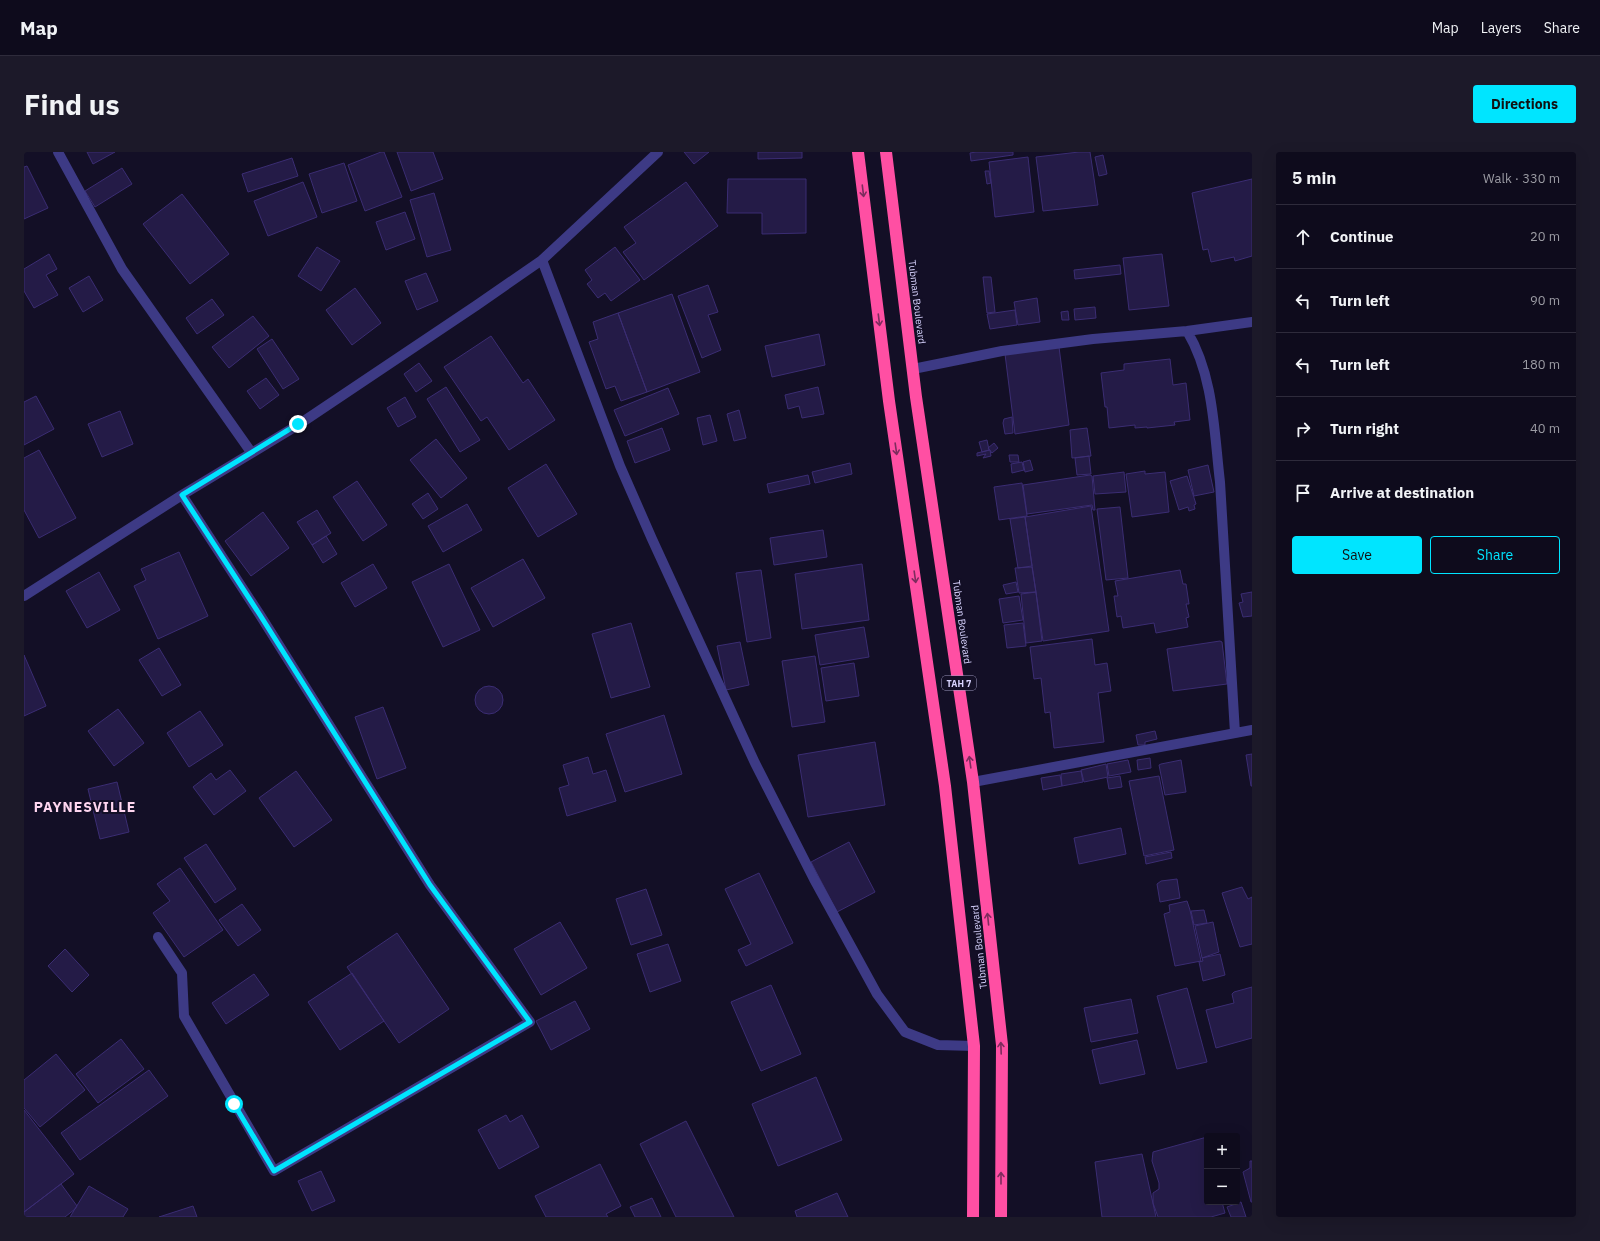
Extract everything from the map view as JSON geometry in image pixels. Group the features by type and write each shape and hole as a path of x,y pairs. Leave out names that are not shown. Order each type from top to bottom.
{"highway":[{"name":"Tubman Boulevard","path":"858,152 889,401 945,786 974,1046 973,1217"},
{"name":"Tubman Boulevard","path":"886,152 913,369 973,782 1002,1045 1001,1217"}],"street":[{"path":"58,152 122,269 252,452"},
{"path":"24,596 182,495 305,420 478,305 542,260 658,152"},
{"path":"542,260 620,466 652,539 755,763 814,879 873,987 905,1032 938,1045 974,1046"},
{"path":"913,369 1002,351 1093,339 1187,331 1252,322"},
{"path":"1187,331 1195,344 1208,383 1216,445 1220,482 1234,733"},
{"path":"158,937 182,973 184,1016 274,1171 530,1022 430,885 260,615 182,495"},
{"path":"973,782 1252,730"}],"building":[{"path":"87,152 115,152 93,164"},
{"path":"384,152 402,197 365,211 348,165"},
{"path":"397,152 433,152 443,179 411,191"},
{"path":"684,152 709,152 694,164"},
{"path":"758,152 802,152 802,158 758,159"},
{"path":"1013,152 1013,155 971,161 970,153"},
{"path":"1090,152 1098,205 1043,211 1036,157"},
{"path":"1103,155 1107,174 1099,176 1095,157"},
{"path":"1028,157 1034,212 995,217 989,162"},
{"path":"292,158 298,176 248,192 242,174"},
{"path":"344,163 357,201 322,213 309,174"},
{"path":"27,166 48,208 24,219 24,167"},
{"path":"122,168 132,184 95,207 85,191"},
{"path":"985,171 989,171 991,183 987,184"},
{"path":"728,179 806,179 806,233 762,234 762,213 727,213"},
{"path":"1252,179 1252,256 1235,261 1234,257 1211,262 1208,249 1203,250 1192,193"},
{"path":"303,182 317,217 268,236 254,201"},
{"path":"686,182 718,226 644,280 623,252 636,243 624,227"},
{"path":"434,193 451,250 427,257 410,200"},
{"path":"182,194 229,254 190,284 143,224"},
{"path":"405,212 415,239 386,250 376,222"},
{"path":"317,247 340,261 321,291 298,276"},
{"path":"615,247 640,280 611,301 605,293 598,298 587,284 592,280 585,270"},
{"path":"49,254 57,269 46,275 58,295 34,308 24,291 24,269"},
{"path":"1162,254 1169,306 1129,310 1123,258"},
{"path":"1120,265 1121,274 1075,279 1074,270"},
{"path":"426,273 438,301 417,310 405,281"},
{"path":"89,276 103,300 83,312 69,288"},
{"path":"983,277 991,277 995,312 987,313"},
{"path":"708,285 718,312 708,315 721,350 702,358 678,296"},
{"path":"355,288 381,323 352,345 326,310"},
{"path":"672,294 700,372 647,392 618,313"},
{"path":"1037,298 1040,322 1018,325 1014,302"},
{"path":"212,299 224,315 197,334 186,318"},
{"path":"1095,307 1096,318 1075,320 1074,309"},
{"path":"1015,310 1017,325 990,329 987,314"},
{"path":"1068,311 1069,320 1062,320 1061,312"},
{"path":"618,313 647,392 621,401 615,386 606,389 589,342 598,339 593,322"},
{"path":"253,316 269,336 229,368 212,347"},
{"path":"819,334 825,365 772,377 765,346"},
{"path":"491,336 523,383 528,379 555,420 509,450 487,417 481,421 444,367"},
{"path":"272,339 299,379 283,389 257,349"},
{"path":"1059,347 1069,425 1015,434 1005,354"},
{"path":"1170,359 1173,385 1186,383 1190,420 1174,422 1175,425 1147,428 1135,428 1135,425 1109,428 1101,373 1124,370 1124,364"},
{"path":"419,363 432,381 416,392 404,374"},
{"path":"266,378 279,395 260,409 247,391"},
{"path":"446,387 480,440 460,452 427,399"},
{"path":"818,387 824,414 802,418 799,406 788,409 785,395"},
{"path":"668,388 679,414 625,436 614,410"},
{"path":"36,396 54,429 24,445 24,402"},
{"path":"405,397 416,417 398,427 387,408"},
{"path":"739,410 746,438 734,441 727,414"},
{"path":"120,411 133,444 102,457 88,424"},
{"path":"710,415 717,441 703,445 697,418"},
{"path":"1012,417 1013,433 1005,434 1003,423 1004,419"},
{"path":"662,428 670,450 635,463 627,441"},
{"path":"1087,428 1091,456 1072,458 1070,430"},
{"path":"436,439 467,478 441,498 410,460"},
{"path":"987,440 989,450 982,452 979,442"},
{"path":"994,443 998,448 992,453 988,448"},
{"path":"39,450 76,518 39,538 24,510 24,458"},
{"path":"990,450 991,456 983,458 986,454 977,456 977,453"},
{"path":"1009,455 1018,455 1019,462 1010,462"},
{"path":"1089,456 1091,474 1077,475 1075,458"},
{"path":"1030,460 1033,470 1025,472 1023,462"},
{"path":"1022,462 1024,470 1012,473 1011,464"},
{"path":"850,463 852,474 815,483 812,472"},
{"path":"546,464 577,514 538,537 508,488"},
{"path":"1208,465 1214,492 1194,496 1188,470"},
{"path":"1145,471 1145,474 1165,472 1169,512 1132,517 1126,474"},
{"path":"1124,472 1126,492 1095,494 1093,476"},
{"path":"808,475 810,484 769,493 767,484"},
{"path":"1090,475 1092,476 1095,510 1093,510 1092,505 1027,514 1023,485"},
{"path":"1187,476 1196,504 1194,505 1195,509 1189,511 1188,507 1179,510 1170,481"},
{"path":"357,481 387,525 363,541 333,497"},
{"path":"1022,483 1027,516 999,520 994,487"},
{"path":"428,493 438,509 423,519 412,504"},
{"path":"467,504 482,530 443,552 428,526"},
{"path":"1091,506 1109,631 1043,641 1025,517"},
{"path":"1120,507 1128,578 1106,580 1097,509"},
{"path":"317,510 331,533 312,545 297,522"},
{"path":"263,512 289,548 251,576 225,541"},
{"path":"1025,517 1032,566 1018,568 1010,519"},
{"path":"823,530 827,557 774,565 770,538"},
{"path":"326,536 337,554 323,563 312,545"},
{"path":"179,552 208,616 158,639 134,586 146,580 141,569"},
{"path":"523,559 545,598 493,627 471,588"},
{"path":"373,564 387,588 355,607 341,583"},
{"path":"449,564 480,630 443,647 412,582"},
{"path":"862,564 869,620 802,629 795,574"},
{"path":"1032,567 1036,592 1019,593 1015,568"},
{"path":"761,570 771,638 747,642 736,573"},
{"path":"1180,570 1183,584 1186,584 1189,604 1186,604 1189,617 1186,618 1188,627 1156,633 1154,623 1123,628 1121,616 1117,617 1114,596 1118,596 1115,581"},
{"path":"99,572 120,610 87,628 66,591"},
{"path":"1016,582 1018,592 1006,594 1003,585"},
{"path":"1036,592 1042,641 1026,643 1021,594"},
{"path":"1252,592 1252,616 1243,617 1239,603 1243,602 1241,594"},
{"path":"1019,596 1023,620 1003,623 999,599"},
{"path":"631,623 650,687 611,698 592,634"},
{"path":"1023,623 1026,646 1007,648 1004,625"},
{"path":"864,627 869,657 820,665 815,635"},
{"path":"1092,639 1095,665 1107,663 1111,691 1098,693 1104,742 1054,748 1050,712 1045,713 1041,678 1034,679 1030,647"},
{"path":"1220,641 1222,642 1227,684 1173,691 1167,649"},
{"path":"740,642 749,685 726,690 717,646"},
{"path":"159,648 181,685 162,696 139,660"},
{"path":"24,655 46,706 24,716"},
{"path":"815,656 825,722 792,727 782,661"},
{"path":"854,663 859,696 826,701 821,668"},
{"path":"489,686 499,690 503,700 499,710 489,714 479,710 475,700 479,690"},
{"path":"383,707 406,768 377,779 355,717"},
{"path":"118,709 144,743 114,766 88,731"},
{"path":"200,711 223,745 189,767 167,733"},
{"path":"664,715 682,774 625,792 606,734"},
{"path":"1155,731 1157,739 1145,742 1145,745 1138,745 1136,735"},
{"path":"875,742 885,805 808,817 798,755"},
{"path":"1252,754 1252,786 1251,786 1246,755"},
{"path":"588,757 593,774 606,770 616,801 567,816 559,788 569,785 563,765"},
{"path":"1150,758 1151,768 1138,770 1137,760"},
{"path":"1128,760 1131,772 1109,776 1107,764"},
{"path":"1181,760 1186,792 1165,795 1159,765"},
{"path":"1106,764 1108,777 1084,782 1081,770"},
{"path":"230,770 246,791 214,815 193,787 211,773 216,780"},
{"path":"296,771 332,820 294,847 259,798"},
{"path":"1081,771 1083,782 1062,786 1061,774"},
{"path":"1060,775 1062,786 1043,790 1041,778"},
{"path":"1120,776 1122,787 1109,789 1107,778"},
{"path":"1159,776 1174,850 1144,856 1129,781"},
{"path":"117,782 129,832 100,839 88,789"},
{"path":"1121,828 1126,854 1079,864 1074,838"},
{"path":"849,842 875,892 837,912 811,862"},
{"path":"206,844 236,889 215,903 184,858"},
{"path":"1171,852 1172,858 1146,864 1145,857"},
{"path":"180,868 223,930 184,957 153,913 170,901 157,884"},
{"path":"759,873 793,943 746,966 738,950 751,944 725,889"},
{"path":"1177,879 1180,898 1160,902 1157,884 1161,881"},
{"path":"1242,887 1248,899 1252,897 1252,944 1240,947 1222,893"},
{"path":"646,889 662,935 631,945 616,899"},
{"path":"1187,901 1201,961 1175,966 1164,914 1170,912 1169,905"},
{"path":"242,904 261,930 238,946 219,920"},
{"path":"1204,910 1207,923 1194,925 1191,911"},
{"path":"560,922 587,968 541,995 514,949"},
{"path":"1213,922 1219,952 1202,958 1195,926"},
{"path":"397,933 449,1009 399,1043 347,967"},
{"path":"668,944 681,981 650,992 637,954"},
{"path":"65,949 89,975 72,992 48,966"},
{"path":"1220,954 1225,975 1203,981 1199,962 1203,961 1202,958"},
{"path":"352,973 384,1021 340,1050 308,1002"},
{"path":"254,974 269,995 226,1024 212,1003"},
{"path":"771,985 801,1054 761,1071 731,1002"},
{"path":"1252,987 1252,1038 1216,1048 1206,1010 1234,1003 1232,994 1234,992"},
{"path":"1187,988 1207,1062 1177,1069 1157,996"},
{"path":"1131,999 1138,1033 1091,1042 1084,1008"},
{"path":"575,1001 590,1029 551,1050 536,1021"},
{"path":"121,1039 144,1069 98,1103 76,1074"},
{"path":"1137,1040 1145,1074 1100,1084 1092,1050"},
{"path":"56,1054 85,1090 40,1127 24,1108 24,1080"},
{"path":"149,1070 168,1096 80,1160 61,1133"},
{"path":"816,1077 842,1140 778,1166 752,1104"},
{"path":"24,1110 74,1174 24,1212"},
{"path":"506,1115 510,1122 522,1115 539,1147 499,1169 478,1130"},
{"path":"686,1121 734,1217 676,1217 640,1144"},
{"path":"1204,1138 1204,1205 1223,1205 1225,1213 1211,1217 1158,1217 1153,1203 1153,1193 1159,1189 1159,1183 1152,1161 1153,1152"},
{"path":"1142,1154 1156,1217 1102,1217 1095,1162"},
{"path":"1250,1161 1252,1161 1252,1202 1243,1172 1250,1168"},
{"path":"600,1164 621,1206 606,1214 608,1217 546,1217 535,1196"},
{"path":"321,1171 335,1201 312,1211 298,1181"},
{"path":"61,1184 77,1206 75,1209 65,1217 24,1217 24,1212"},
{"path":"89,1186 128,1209 123,1217 70,1217"},
{"path":"837,1193 848,1217 797,1217 795,1211"},
{"path":"652,1198 661,1217 635,1217 630,1207"},
{"path":"1240,1202 1246,1217 1231,1217 1227,1207 1240,1205"},
{"path":"193,1206 197,1217 159,1217"}],"district":[{"name":"PAYNESVILLE","path":"85,807"}],"route":[{"path":"234,1104 274,1171 530,1022 430,885 260,615 182,495 298,424"}]}
